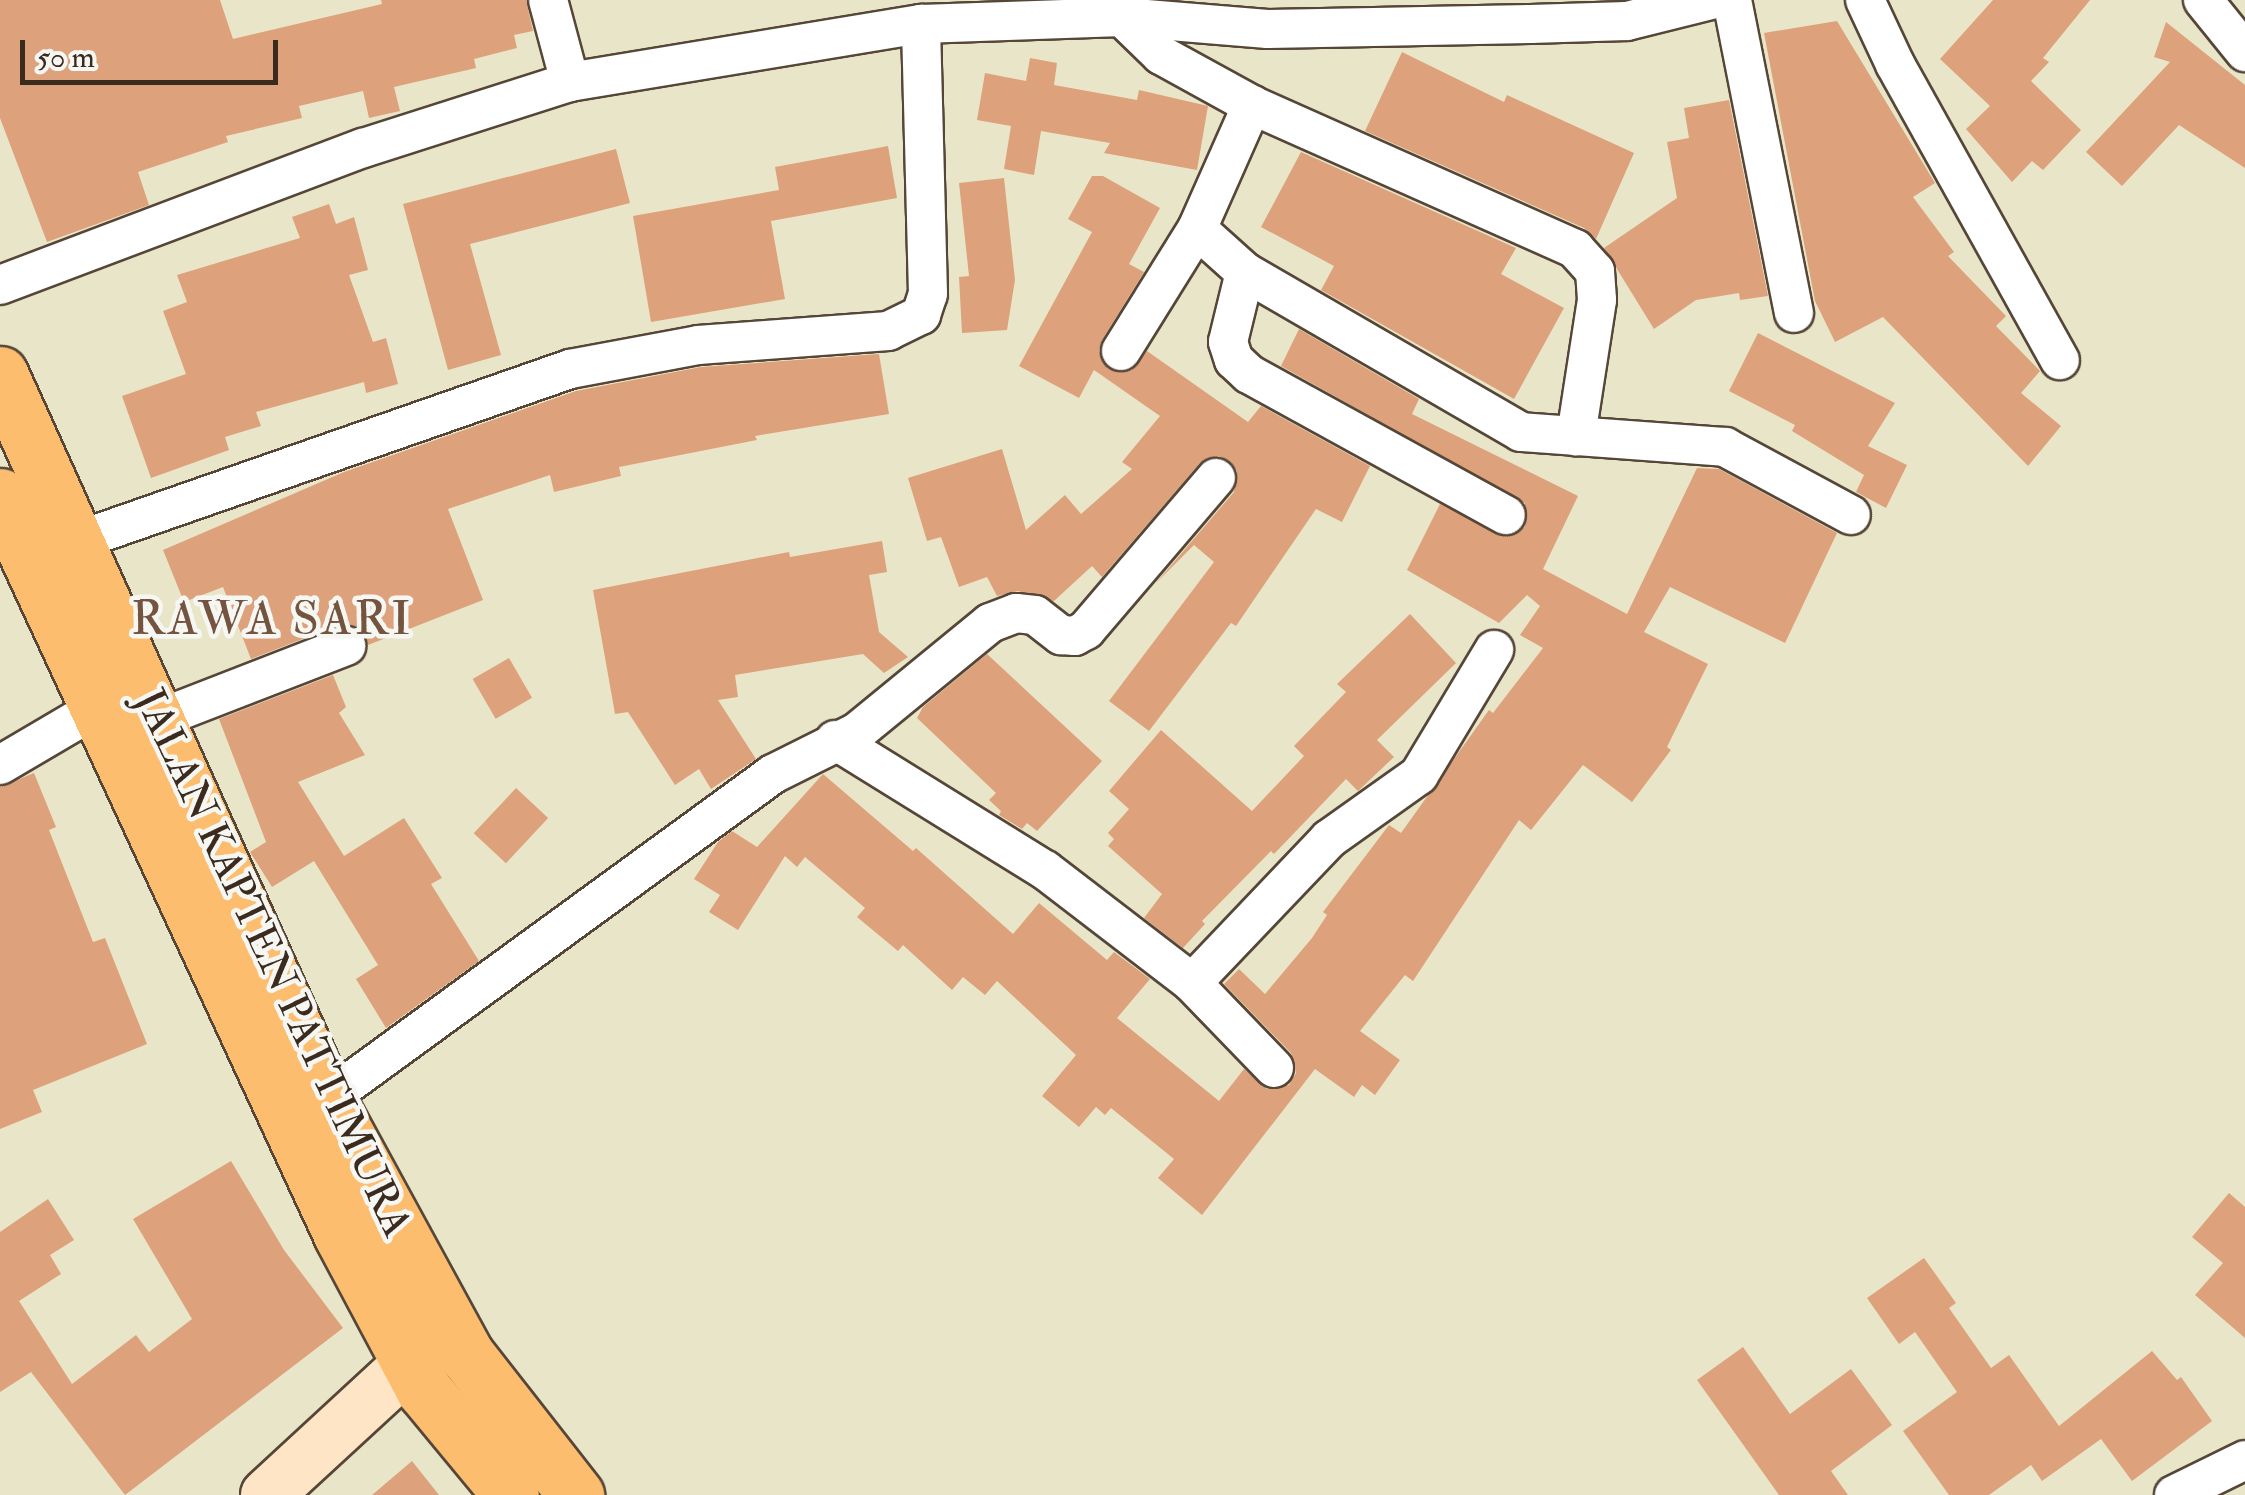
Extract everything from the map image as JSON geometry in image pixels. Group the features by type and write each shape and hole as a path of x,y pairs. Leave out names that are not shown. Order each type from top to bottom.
{"main road":[{"name":"JALAN KAPTEN PATTIMURA","path":"0,374 327,1099 459,1343 576,1495"},
{"name":"JALAN KAPTEN PATTIMURA","path":"0,496 342,1236 416,1377 510,1495"},
{"path":"267,1495 459,1343"},
{"path":"309,1495 416,1377"}],"street":[{"path":"548,0 570,82"},
{"path":"0,285 363,148 570,82 920,24 1075,9 1122,17 1268,28 1626,10 1712,0"},
{"path":"1732,0 1794,312"},
{"path":"1865,0 1913,98 2060,360"},
{"path":"2204,0 2245,52"},
{"path":"1122,17 1161,55 1252,105 1575,249 1594,271 1598,300 1576,436"},
{"path":"77,541 570,369 698,345 888,331 921,315 928,294 920,24"},
{"path":"1122,352 1197,230 1252,105"},
{"path":"1197,230 1245,272 1521,432 1726,446 1851,515"},
{"path":"1245,272 1228,342 1242,367 1506,516"},
{"path":"327,1099 773,774 857,732 990,623 1016,613 1034,616 1060,635 1074,636 1086,630 1216,478"},
{"path":"158,719 346,646"},
{"path":"1192,983 1329,839 1419,775 1494,650"},
{"path":"0,765 98,708"},
{"path":"836,740 1046,870 1192,983 1274,1068"},
{"path":"2174,1495 2245,1460"}],"building":[{"path":"0,0 220,0 233,39 382,4 381,0 526,0 533,31 514,35 517,48 474,59 476,68 394,87 400,111 369,118 363,91 299,106 302,118 226,136 228,142 138,172 149,205 47,242 0,118"},
{"path":"1993,0 2090,0 2043,58 2049,62 2031,81 2081,130 2043,170 2032,161 2012,182 1966,129 1990,106 1940,59"},
{"path":"1837,21 1935,183 1913,197 1954,252 1948,256 2006,316 1996,326 2040,371 2021,393 2061,426 2028,466 1883,317 1835,342 1815,301 1764,33"},
{"path":"2166,22 2245,85 2245,168 2179,125 2122,186 2086,152 2170,62 2154,57"},
{"path":"1402,52 1504,102 1507,95 1634,153 1596,239 1584,228 1365,131"},
{"path":"1030,58 1057,63 1054,85 1137,100 1139,90 1208,106 1197,170 1104,153 1110,143 1041,131 1034,175 1004,169 1011,126 977,120 985,73 1026,81"},
{"path":"1729,100 1768,296 1740,300 1739,293 1696,300 1654,329 1604,248 1677,198 1667,142 1689,138 1684,108"},
{"path":"888,146 897,198 771,221 785,299 651,322 633,216 779,190 775,167"},
{"path":"616,149 630,203 470,244 501,355 448,370 403,204"},
{"path":"1301,152 1516,248 1501,274 1564,308 1514,399 1321,290 1334,266 1261,227"},
{"path":"1092,176 1103,176 1160,208 1129,264 1144,272 1102,340 1099,351 1108,369 1131,371 1147,351 1248,422 1261,406 1370,466 1342,522 1316,509 1236,626 1231,623 1149,731 1109,701 1214,562 1194,545 1156,583 1234,492 1237,471 1231,462 1219,456 1200,463 1102,577 1092,566 1054,601 1018,591 997,596 987,577 959,587 941,537 927,541 908,478 1002,449 1026,530 1065,495 1081,514 1132,469 1122,462 1160,416 1094,370 1079,398 1019,366 1092,232 1068,219"},
{"path":"1004,178 1015,280 1007,330 962,333 959,277 969,276 959,183"},
{"path":"329,204 336,224 354,217 368,270 349,275 373,342 386,338 398,384 366,393 364,382 256,412 261,426 225,437 229,450 151,478 122,396 186,374 163,311 187,302 177,275 300,238 292,217"},
{"path":"1299,329 1419,399 1412,414 1578,496 1543,569 1627,614 1697,468 1719,469 1837,533 1785,643 1670,587 1644,632 1708,664 1667,747 1671,750 1632,802 1583,765 1531,830 1519,820 1413,981 1405,975 1360,1031 1400,1060 1375,1095 1362,1085 1354,1097 1315,1069 1202,1215 1158,1178 1174,1159 1111,1108 1105,1115 1096,1107 1079,1127 1042,1096 1076,1055 997,981 985,995 963,977 952,990 903,945 898,951 857,917 865,908 805,857 797,867 785,856 738,930 709,912 720,895 694,879 718,842 732,831 757,847 823,774 913,851 916,848 1013,934 1039,903 1107,960 1114,952 1150,979 1117,1018 1219,1101 1244,1069 1267,1089 1289,1085 1296,1073 1291,1053 1224,984 1239,969 1265,994 1312,938 1327,915 1323,912 1389,825 1401,833 1489,710 1493,713 1543,648 1520,635 1540,606 1527,595 1499,623 1407,570 1440,504 1506,537 1525,527 1525,503 1281,366"},
{"path":"1758,333 1895,403 1868,446 1907,465 1886,508 1856,492 1864,475 1792,431 1795,425 1729,391"},
{"path":"879,354 889,414 755,436 757,440 619,467 621,476 554,492 550,475 448,509 483,600 368,645 359,628 339,625 251,659 223,587 184,602 163,550 344,472 576,391 701,367"},
{"path":"882,541 887,572 869,575 879,632 908,657 884,673 863,654 735,675 738,697 718,700 756,759 711,789 699,769 675,785 628,712 615,714 593,590 789,552 790,557"},
{"path":"1410,614 1456,663 1377,740 1394,757 1358,791 1346,779 1202,921 1205,924 1183,948 1144,918 1162,894 1108,846 1114,839 1108,833 1129,809 1109,791 1161,730 1252,811 1304,756 1294,746 1346,692 1337,684"},
{"path":"987,654 1102,761 1037,831 1027,823 1022,829 999,815 1001,811 989,800 996,793 917,718 923,707"},
{"path":"509,658 532,698 496,719 473,679"},
{"path":"333,675 346,707 339,713 365,755 298,782 344,856 404,818 442,878 431,884 479,961 386,1028 356,979 378,965 314,861 272,887 250,852 266,842 219,719"},
{"path":"34,773 56,827 49,830 93,942 105,938 147,1044 33,1090 42,1112 0,1129 0,787"},
{"path":"516,788 548,818 506,863 474,833"},
{"path":"231,1161 284,1250 343,1328 125,1495 31,1372 0,1392 0,1232 48,1199 74,1240 50,1255 61,1274 19,1301 72,1384 136,1335 149,1352 192,1319 133,1219"},
{"path":"2229,1193 2245,1207 2245,1338 2195,1295 2223,1263 2192,1237"},
{"path":"1924,1258 1956,1303 1949,1308 1991,1368 2009,1355 2059,1426 2152,1351 2177,1380 2181,1377 2212,1421 2132,1481 2101,1439 2042,1481 2031,1465 1989,1495 1949,1495 1903,1431 1957,1392 1915,1332 1899,1344 1867,1298"},
{"path":"1743,1347 1790,1414 1851,1369 1892,1425 1831,1471 1848,1495 1779,1495 1697,1380"},
{"path":"412,1461 439,1495 372,1495"}],"district":[{"name":"RAWA SARI","path":"272,620"}]}
